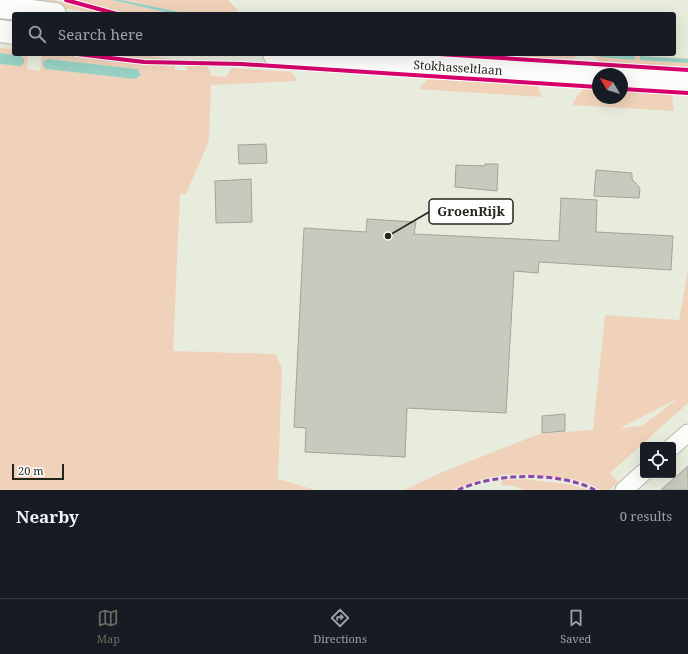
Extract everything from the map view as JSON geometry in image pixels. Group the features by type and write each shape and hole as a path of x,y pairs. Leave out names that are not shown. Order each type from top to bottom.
{"street":[{"path":"0,7 39,12"},
{"path":"0,31 12,33"},
{"name":"Stokhasseltlaan","path":"306,56 592,74"},
{"path":"628,76 688,81"},
{"path":"676,443 688,433"},
{"path":"624,490 640,476"}],"shaded area":[{"path":"33,0 54,0 99,12 91,12 60,8"},
{"path":"78,0 112,0 165,12 120,12"},
{"path":"121,0 228,0 237,9 236,12 179,12"},
{"path":"0,48 12,49 12,55 0,53"},
{"path":"21,56 28,56 27,69 40,71 42,56 75,56 141,64 175,65 175,70 187,71 187,66 207,66 212,76 226,77 232,68 291,72 296,78 296,81 211,85 209,141 186,194 180,194 173,351 276,354 282,369 278,479 315,490 0,490 0,64 20,66 24,61","holes":["48,59 137,69 141,75 135,79 46,69 42,64"]},
{"path":"120,56 151,56 172,59 148,59"},
{"path":"512,56 576,56 573,60"},
{"path":"594,56 635,59 635,56 640,56 641,60 688,63 688,67 599,62"},
{"path":"640,56 688,58 688,59"},
{"path":"428,79 537,85 542,97 419,89"},
{"path":"583,89 592,90 592,104 628,104 628,91 672,95 674,111 573,105 573,102"},
{"path":"688,271 688,403 645,442 640,442 640,446 610,473 618,482 610,490 601,490 588,483 573,479 518,474 502,475 482,479 451,490 404,490 445,471 539,434 593,430 605,315 679,320","holes":["675,400 676,400 642,426 620,428"]},
{"path":"525,479 572,485 588,490 524,490 515,486 501,485 502,480"}],"water":[{"path":"112,0 121,0 179,12 165,12"},
{"path":"0,53 12,55 12,56 21,56 24,59 24,63 20,66 0,64"},
{"path":"635,56 635,60 600,57"},
{"path":"640,56 688,59 688,63 640,60"},
{"path":"48,59 137,69 141,75 135,79 46,69 43,66 43,62"}],"building":[{"path":"266,144 267,163 239,164 238,145"},
{"path":"485,164 498,164 497,191 455,187 456,165 485,166"},
{"path":"596,170 632,173 632,179 640,188 639,198 594,196"},
{"path":"251,179 252,222 216,223 215,181"},
{"path":"561,198 597,200 596,232 673,236 671,270 539,262 538,273 514,271 506,413 407,408 405,457 305,452 306,428 294,427 304,228 366,232 367,219 416,222 414,234 559,241"},
{"path":"565,414 565,431 542,433 542,416"},
{"path":"688,466 688,490 661,490 676,478"}],"marked path":[{"path":"458,490 473,484 490,480 526,476 563,480 580,484 595,490"}],"cycle path":[{"path":"66,0 110,12"},
{"path":"94,56 144,62 241,64 592,87"},
{"path":"470,56 688,70"},
{"path":"628,89 688,93"}],"place":[{"name":"GroenRijk","path":"388,236"}]}
